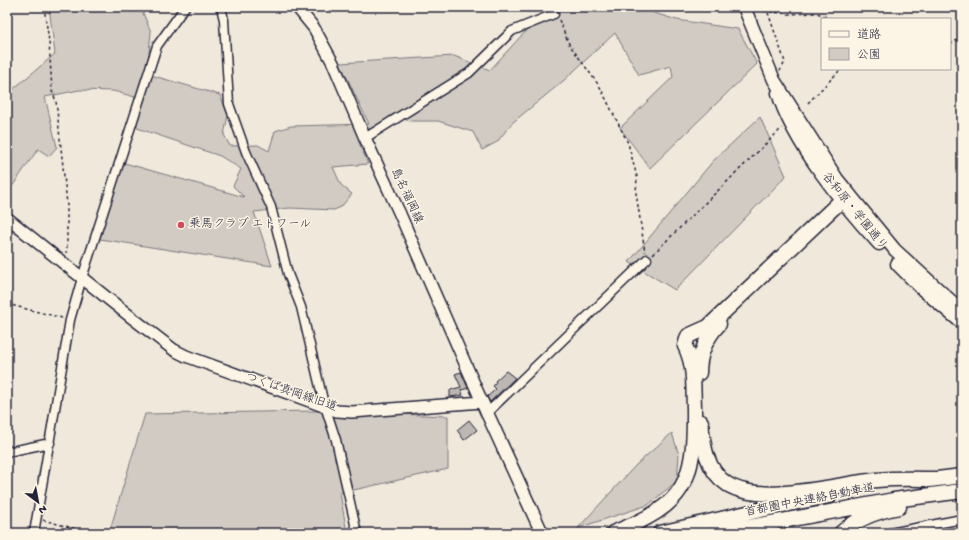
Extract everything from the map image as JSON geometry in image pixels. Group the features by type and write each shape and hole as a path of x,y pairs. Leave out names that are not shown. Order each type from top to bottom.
{"highway":[{"path":"613,533 640,523 654,515 669,503 684,482 691,462 694,434 692,364 689,351 685,346 686,339 691,334 697,333 708,327 844,196"},
{"path":"753,285 739,304 709,335 700,357 700,414 703,440 710,465 717,474 726,483 736,489 749,492 768,493 788,493 878,480 938,479"},
{"name":"首都圏中央連絡自動車道","path":"660,533 778,506 873,488 962,476"},
{"name":"首都圏中央連絡自動車道","path":"718,533 887,501 962,491"},
{"path":"841,533 854,522 874,514 897,507 962,496"}],"main road":[{"name":"谷和原・学園通り","path":"744,7 774,80 783,110 816,164 895,250 962,311"},
{"name":"谷和原・学園通り","path":"844,196 892,258 923,290 962,323"},
{"path":"484,407 542,533"}],"street":[{"path":"34,533 70,320 82,278 157,46 185,7"},
{"path":"221,7 224,20 229,104 246,152 271,207 288,274 301,307 336,440 357,533"},
{"name":"島名福岡線","path":"297,7 314,28 324,44 484,407"},
{"path":"365,138 469,73 512,31 554,14"},
{"name":"つくば真岡線旧道","path":"7,218 180,353 337,410 352,412 484,407"},
{"path":"484,407 647,260"},
{"path":"7,452 50,443"},
{"path":"890,533 962,519"}],"path":[{"path":"44,7 49,41 52,91 56,101 67,204 67,247 62,262"},
{"path":"766,7 785,62 774,80"},
{"path":"758,10 768,12 817,13 830,18"},
{"path":"554,14 560,22 569,44 600,87 628,143 637,176 636,193 641,232 647,260"},
{"path":"951,44 962,38"},
{"path":"808,102 840,70"},
{"path":"647,260 783,127"},
{"path":"7,304 70,320"},
{"path":"36,519 91,533"}],"green space":[{"path":"49,7 149,7 143,13 151,32 147,74 220,95 228,115 224,135 230,146 258,145 269,151 275,131 291,126 369,124 340,63 454,56 490,70 521,36 553,8 552,7 651,7 654,13 677,20 738,29 757,64 650,168 620,128 673,77 671,66 639,75 615,33 562,82 512,123 497,142 482,150 473,132 438,121 410,121 392,115 358,140 368,164 333,167 341,185 352,194 341,207 334,210 290,208 254,212 272,266 100,239 121,162 244,197 233,186 241,169 220,156 137,128 135,97 113,91 79,90 45,97 57,147 49,156 38,149 9,191 7,189 7,89 12,90 55,54"},
{"path":"760,117 786,176 675,290 629,262 713,161"},
{"path":"315,411 448,416 448,469 340,493 347,533 109,533 145,414"},
{"path":"672,433 679,455 677,481 648,505 578,528 636,465"}],"building":[{"path":"506,371 515,378 490,402 487,397 496,389 493,386 496,383 495,381"},
{"path":"461,372 468,388 461,389 463,395 450,397 450,390 461,387 455,374"},
{"path":"469,420 477,430 464,440 457,430"}],"place":[{"name":"乗馬クラブ エトワール","path":"181,225"}]}
